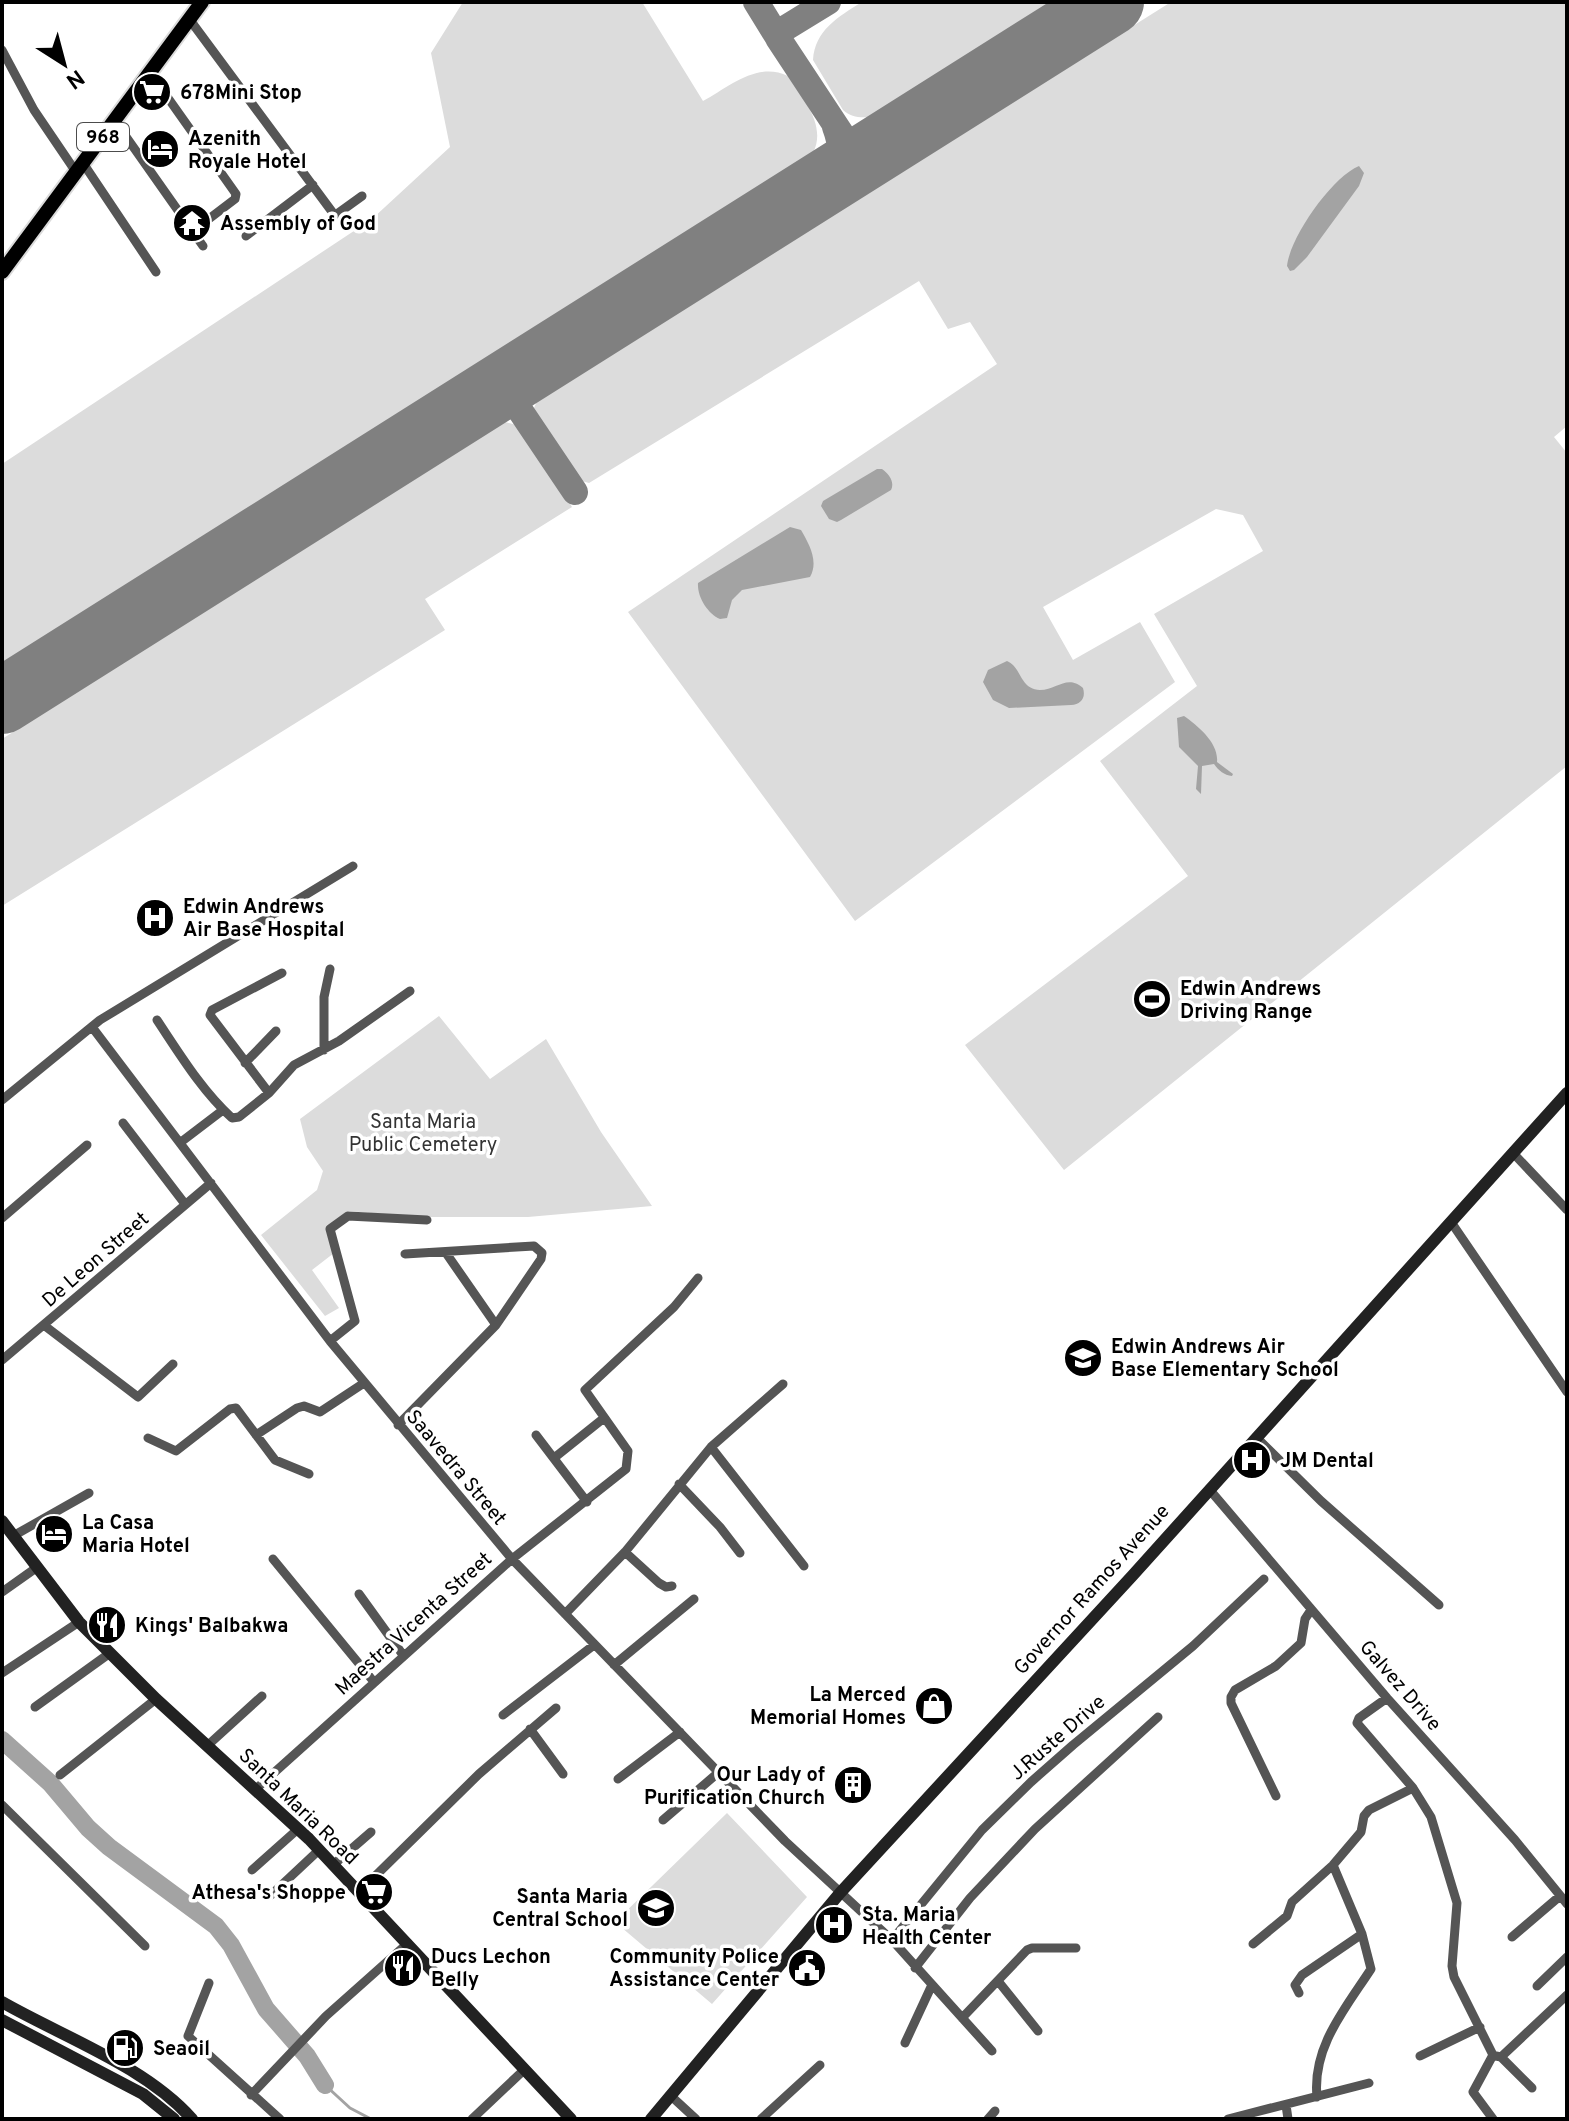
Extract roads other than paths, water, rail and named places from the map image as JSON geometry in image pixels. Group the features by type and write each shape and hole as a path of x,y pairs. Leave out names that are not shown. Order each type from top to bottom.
{"main road":[{"name":"968","path":"2,272 202,2"},
{"name":"Governor Ramos Avenue","path":"651,2119 840,1893 1567,1093"},
{"name":"Santa Maria Road","path":"6,1530 79,1622 156,1699 257,1788 319,1850 571,2119"},
{"path":"2,2002 149,2083 177,2101 192,2119"},
{"path":"2,2020 143,2094 174,2119"},
{"path":"53,2047 59,2033"}],"street":[{"path":"190,20 335,214 362,196"},
{"path":"2,50 34,110 156,272"},
{"path":"151,74 236,194 235,199 193,231"},
{"path":"115,121 203,246"},
{"path":"246,236 313,185"},
{"path":"2,1100 92,1027 353,866"},
{"path":"324,1050 324,997 330,969"},
{"path":"269,1093 233,1049 210,1012 282,973"},
{"path":"157,1020 189,1067 232,1118 239,1117 269,1093 294,1065 324,1050 410,991"},
{"name":"Saavedra Street","path":"92,1027 330,1341 512,1559 785,1841 892,1940 931,1987 992,2051"},
{"path":"245,1063 276,1031"},
{"path":"181,1142 223,1110"},
{"path":"123,1123 185,1204"},
{"path":"2,1218 87,1145"},
{"path":"1513,1153 1567,1210"},
{"name":"De Leon Street","path":"2,1360 211,1183"},
{"path":"330,1341 355,1321 330,1229 348,1216 427,1220"},
{"path":"1451,1222 1567,1392"},
{"path":"398,1425 496,1325 541,1259 539,1249 534,1246 405,1254"},
{"path":"446,1253 496,1325"},
{"name":"Maestra Vicenta Street","path":"257,1788 512,1559 626,1469 628,1451 585,1393 586,1386 674,1307 698,1278"},
{"path":"45,1326 138,1397 173,1364"},
{"path":"256,1435 297,1408 304,1406 320,1412 364,1383"},
{"path":"565,1614 625,1552 711,1447 783,1384"},
{"path":"148,1438 176,1451 233,1407 275,1460 309,1474"},
{"path":"554,1458 604,1418"},
{"path":"536,1435 587,1502"},
{"path":"1256,1437 1321,1501 1439,1605"},
{"path":"711,1447 804,1566"},
{"path":"679,1484 740,1553"},
{"name":"Galvez Drive","path":"1209,1489 1564,1900"},
{"path":"6,1530 89,1493"},
{"path":"625,1552 659,1583 672,1586"},
{"path":"273,1559 374,1682"},
{"path":"2,1592 36,1568"},
{"name":"J.Ruste Drive","path":"892,1940 982,1830 1031,1782 1193,1646 1264,1579"},
{"path":"359,1594 403,1655"},
{"path":"614,1665 694,1599"},
{"path":"1276,1796 1231,1703 1231,1697 1235,1690 1276,1666 1301,1643 1305,1619 1311,1610"},
{"path":"2,1673 79,1622"},
{"path":"503,1715 594,1645"},
{"path":"35,1707 110,1653"},
{"path":"207,1746 262,1696"},
{"path":"1387,1698 1359,1718 1357,1723 1413,1788 1431,1817 1457,1903 1452,1966 1454,1977 1497,2056 1532,2088"},
{"path":"60,1775 156,1699"},
{"path":"359,1892 479,1774 556,1708"},
{"path":"915,1968 970,1898 1035,1829 1158,1717"},
{"path":"530,1729 563,1774"},
{"path":"618,1779 680,1732"},
{"path":"663,1820 719,1772"},
{"path":"1253,1944 1287,1916 1292,1902 1333,1865 1361,1832 1364,1816 1369,1810 1413,1788"},
{"path":"2,1805 145,1946"},
{"path":"252,1870 298,1829"},
{"path":"333,1865 371,1832"},
{"path":"271,1895 319,1850"},
{"path":"1317,2097 1316,2070 1326,2042 1343,2009 1371,1969 1362,1934 1333,1865"},
{"path":"1512,1937 1564,1900"},
{"path":"1299,1993 1295,1985 1302,1975 1362,1934"},
{"path":"251,2095 326,2016 408,1943"},
{"path":"962,2018 1032,1948 1076,1948"},
{"path":"1537,1986 1567,1957"},
{"path":"998,1981 1038,2031"},
{"path":"209,1983 188,2036 280,2119"},
{"path":"905,2043 931,1987"},
{"path":"1493,2119 1473,2092 1497,2056 1567,1995"},
{"path":"1420,2056 1480,2027"},
{"path":"761,2119 820,2065"},
{"path":"472,2119 525,2069"},
{"path":"1228,2119 1369,2083"},
{"path":"671,2096 696,2119"},
{"path":"1286,2105 1288,2119"}],"waterway":[{"path":"2,1740 50,1783 88,1828 109,1847 216,1926 231,1945 266,2009 307,2056 325,2085"},
{"path":"325,2085 350,2108 371,2119"}],"place":[{"name":"678Mini Stop","path":"152,92"},
{"name":"Azenith Royale Hotel","path":"160,149"},
{"name":"Assembly of God","path":"192,223"},
{"name":"Edwin Andrews Air Base Hospital","path":"155,918"},
{"name":"Edwin Andrews Driving Range","path":"1152,999"},
{"name":"Edwin Andrews Air Base Elementary School","path":"1083,1358"},
{"name":"JM Dental","path":"1252,1460"},
{"name":"La Casa Maria Hotel","path":"54,1534"},
{"name":"Kings' Balbakwa","path":"107,1625"},
{"name":"La Merced Memorial Homes","path":"934,1706"},
{"name":"Our Lady of Purification Church","path":"853,1785"},
{"name":"Athesa's Shoppe","path":"374,1892"},
{"name":"Santa Maria Central School","path":"656,1908"},
{"name":"Sta. Maria Health Center","path":"834,1925"},
{"name":"Ducs Lechon Belly","path":"403,1968"},
{"name":"Community Police Assistance Center","path":"807,1968"},
{"name":"Seaoil","path":"125,2048"}],"park label":[{"name":"Santa Maria Public Cemetery","path":"423,1132"}]}
